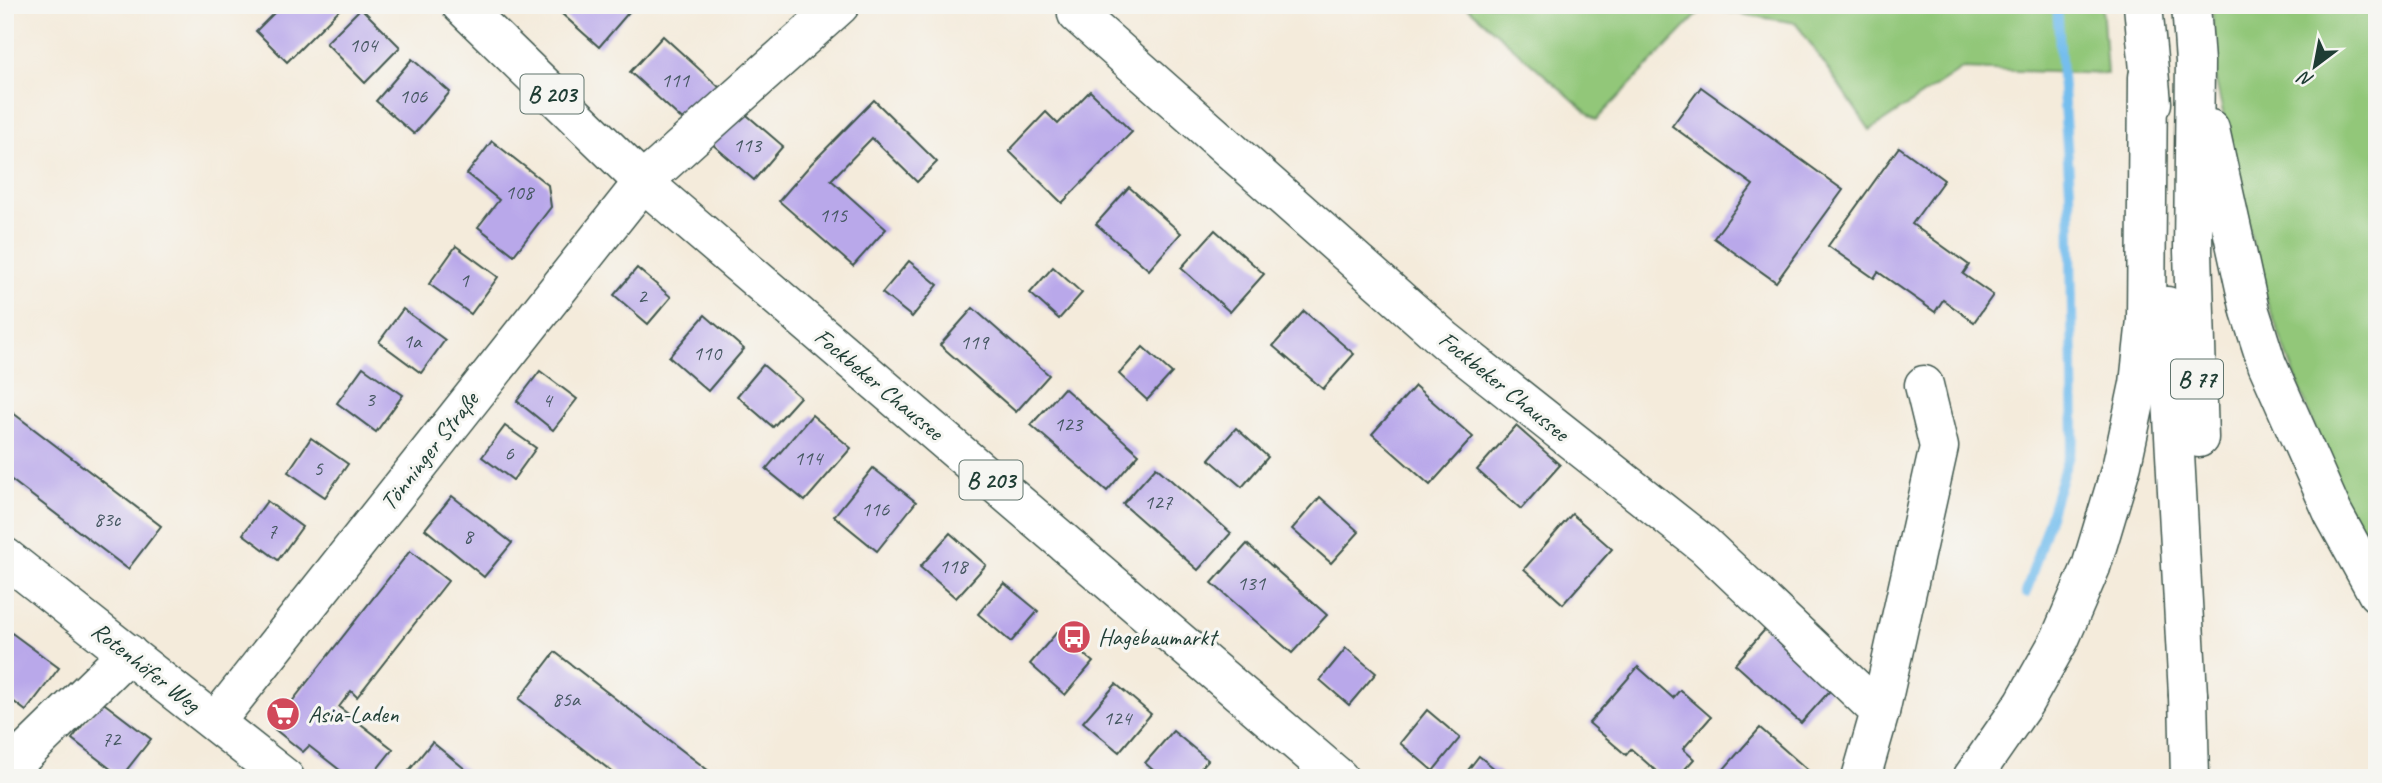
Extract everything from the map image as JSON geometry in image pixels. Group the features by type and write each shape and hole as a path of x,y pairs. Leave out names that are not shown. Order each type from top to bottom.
{"main road":[{"name":"Fockbeker Chaussee","path":"461,5 643,182 1339,778"},
{"name":"Tönninger Straße","path":"216,721 643,182 840,5"},
{"name":"B 77","path":"2143,5 2148,77 2164,200 2167,325 2188,695 2190,778"},
{"name":"B 77","path":"2188,695 2199,451 2193,251 2195,62 2191,5"},
{"name":"Fockbeker Chaussee","path":"1077,14 1444,340 1704,545 1880,712"},
{"path":"2195,62 2250,311 2267,364 2333,513 2377,593"},
{"path":"1972,778 2024,703 2060,639 2091,567 2122,464 2139,384 2146,320 2148,77"},
{"path":"1861,778 1880,712 1939,447 1924,385"},
{"name":"Rotenhöfer Weg","path":"5,557 285,778"},
{"path":"5,773 128,653"}],"green space":[{"path":"1465,5 2102,5 2107,74 1962,69 1870,130 1796,23 1704,8 1596,120"},
{"path":"2212,5 2377,5 2377,556 2345,507 2264,294 2215,77"}],"building":[{"path":"282,5 344,5 287,62 256,31"},
{"path":"567,5 635,5 599,47 561,13"},
{"path":"361,8 400,47 365,83 326,43"},
{"path":"663,36 720,88 687,124 630,72"},
{"path":"412,59 450,92 414,134 376,101"},
{"path":"1701,87 1843,190 1776,282 1714,238 1753,185 1672,126"},
{"path":"1090,91 1132,132 1062,203 1009,151 1046,112 1058,124"},
{"path":"874,100 937,162 917,182 872,138 831,180 886,229 853,266 779,201"},
{"path":"741,110 783,146 754,180 712,144"},
{"path":"492,141 548,185 551,207 514,255 478,227 499,200 467,174"},
{"path":"1899,147 1944,180 1912,224 1969,265 1963,274 1993,295 1974,322 1943,300 1935,312 1878,272 1874,278 1828,246"},
{"path":"1129,187 1181,233 1149,270 1096,224"},
{"path":"1215,230 1264,274 1230,312 1181,268"},
{"path":"456,246 498,277 471,314 429,284"},
{"path":"909,261 938,285 912,317 882,293"},
{"path":"1053,267 1082,293 1059,319 1030,293"},
{"path":"637,268 671,297 648,324 614,295"},
{"path":"973,308 1049,375 1016,412 940,345"},
{"path":"403,309 445,340 421,373 379,342"},
{"path":"1304,311 1354,354 1323,389 1273,346"},
{"path":"705,315 744,349 708,391 669,357"},
{"path":"1143,347 1172,373 1147,400 1119,374"},
{"path":"763,365 800,397 773,427 737,396"},
{"path":"363,367 403,395 376,432 337,403"},
{"path":"540,371 577,399 553,430 517,401"},
{"path":"1415,386 1473,437 1430,485 1372,434"},
{"path":"1064,388 1139,454 1107,491 1031,425"},
{"path":"13,413 161,526 128,569 5,475 5,423"},
{"path":"812,415 851,448 805,501 766,469"},
{"path":"505,426 536,448 513,480 482,457"},
{"path":"1516,426 1560,465 1521,509 1477,470"},
{"path":"1236,428 1268,457 1242,487 1209,459"},
{"path":"311,438 348,464 325,497 288,472"},
{"path":"1156,467 1231,533 1198,570 1123,504"},
{"path":"873,468 916,502 877,551 834,516"},
{"path":"452,496 512,543 484,577 425,529"},
{"path":"1320,497 1359,532 1331,563 1292,529"},
{"path":"267,501 302,527 278,560 243,534"},
{"path":"1572,514 1612,549 1563,604 1524,569"},
{"path":"950,533 986,565 956,598 920,567"},
{"path":"1247,544 1327,615 1292,653 1212,583"},
{"path":"410,551 448,581 357,697 351,691 339,707 393,749 370,778 350,778 309,746 303,752 272,727"},
{"path":"1004,583 1038,611 1011,642 978,614"},
{"path":"1768,626 1835,685 1801,723 1735,664"},
{"path":"5,628 59,668 26,711 5,695"},
{"path":"1057,632 1093,662 1065,695 1030,664"},
{"path":"1346,648 1376,673 1349,705 1320,680"},
{"path":"555,652 718,778 620,778 519,699"},
{"path":"1638,667 1673,698 1680,690 1711,717 1683,749 1694,759 1677,778 1664,778 1631,749 1626,755 1589,723"},
{"path":"1116,684 1151,714 1119,752 1083,722"},
{"path":"101,701 151,739 121,777 72,739"},
{"path":"1427,710 1460,738 1433,771 1400,743"},
{"path":"1760,728 1810,772 1805,778 1716,778"},
{"path":"1173,731 1208,760 1192,778 1162,778 1145,763"},
{"path":"432,742 476,778 403,778"},
{"path":"1479,756 1506,778 1462,778"}],"waterway":[{"path":"2026,593 2074,438 2070,189 2057,5"}],"place":[{"name":"Hagebaumarkt","path":"1074,637"},
{"name":"Asia-Laden","path":"283,714"}]}
